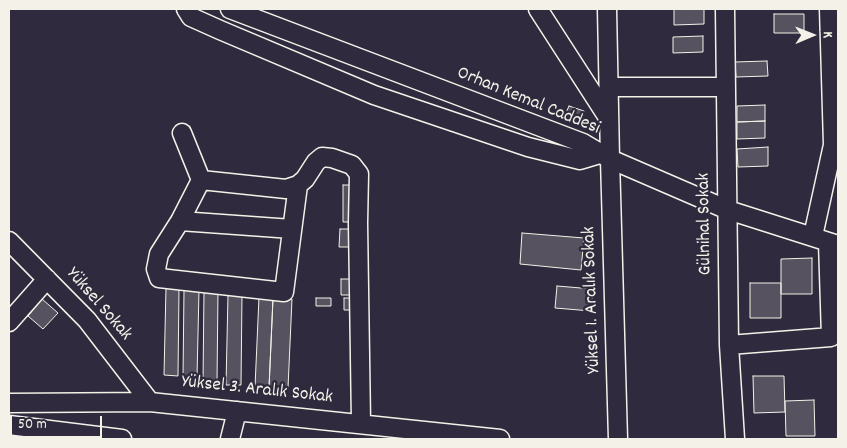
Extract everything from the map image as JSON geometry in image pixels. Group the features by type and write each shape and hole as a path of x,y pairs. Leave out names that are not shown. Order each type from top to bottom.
{"street":[{"path":"186,9 191,17 374,96 528,147 580,160 605,156"},
{"name":"Orhan Kemal Caddesi","path":"230,9 583,143 605,156 728,210 826,241"},
{"path":"538,9 609,119"},
{"name":"Yüksel 1. Aralık Sokak","path":"608,9 609,119 605,156 618,439"},
{"name":"Gülnihal Sokak","path":"725,9 729,345 735,439"},
{"path":"729,345 831,337 826,241 836,141 829,9"},
{"path":"608,87 726,87"},
{"path":"182,132 201,180 180,221 159,254 156,269 159,278 284,292 298,184"},
{"path":"201,180 286,189 305,179 316,162 322,157 346,162 352,165 359,174 358,223 362,423"},
{"path":"180,221 292,229"},
{"name":"Yüksel Sokak","path":"9,241 86,320 150,402"},
{"path":"9,322 47,279"},
{"name":"Yüksel 3. Aralık Sokak","path":"9,403 150,402 500,439"},
{"path":"230,439 237,411"},
{"path":"9,425 122,439"}],"building":[{"path":"674,9 704,9 704,24 674,25"},
{"path":"774,14 804,14 804,33 774,33"},
{"path":"703,36 703,52 673,53 673,37"},
{"path":"767,61 768,76 736,77 735,62"},
{"path":"765,105 765,121 737,122 737,106"},
{"path":"569,106 584,111 579,125 563,120"},
{"path":"765,121 765,138 737,139 737,122"},
{"path":"768,147 768,166 738,167 737,149"},
{"path":"343,185 355,185 355,222 343,222"},
{"path":"340,229 352,229 352,247 339,247"},
{"path":"522,233 584,238 581,270 520,264"},
{"path":"812,258 812,294 781,294 781,259"},
{"path":"341,279 353,279 353,295 341,295"},
{"path":"750,283 781,283 781,318 750,318"},
{"path":"557,286 593,289 591,311 555,308"},
{"path":"166,288 179,289 178,376 164,375"},
{"path":"184,290 199,290 197,378 183,377"},
{"path":"204,291 218,291 217,382 203,382"},
{"path":"228,295 242,295 241,385 226,385"},
{"path":"259,297 273,298 269,388 255,387"},
{"path":"273,298 292,299 288,388 269,388"},
{"path":"316,298 331,298 331,306 316,306"},
{"path":"344,298 350,298 350,310 344,310"},
{"path":"42,299 58,313 43,329 28,316"},
{"path":"753,376 784,376 785,412 754,413"},
{"path":"814,400 815,436 786,436 785,401"}]}
